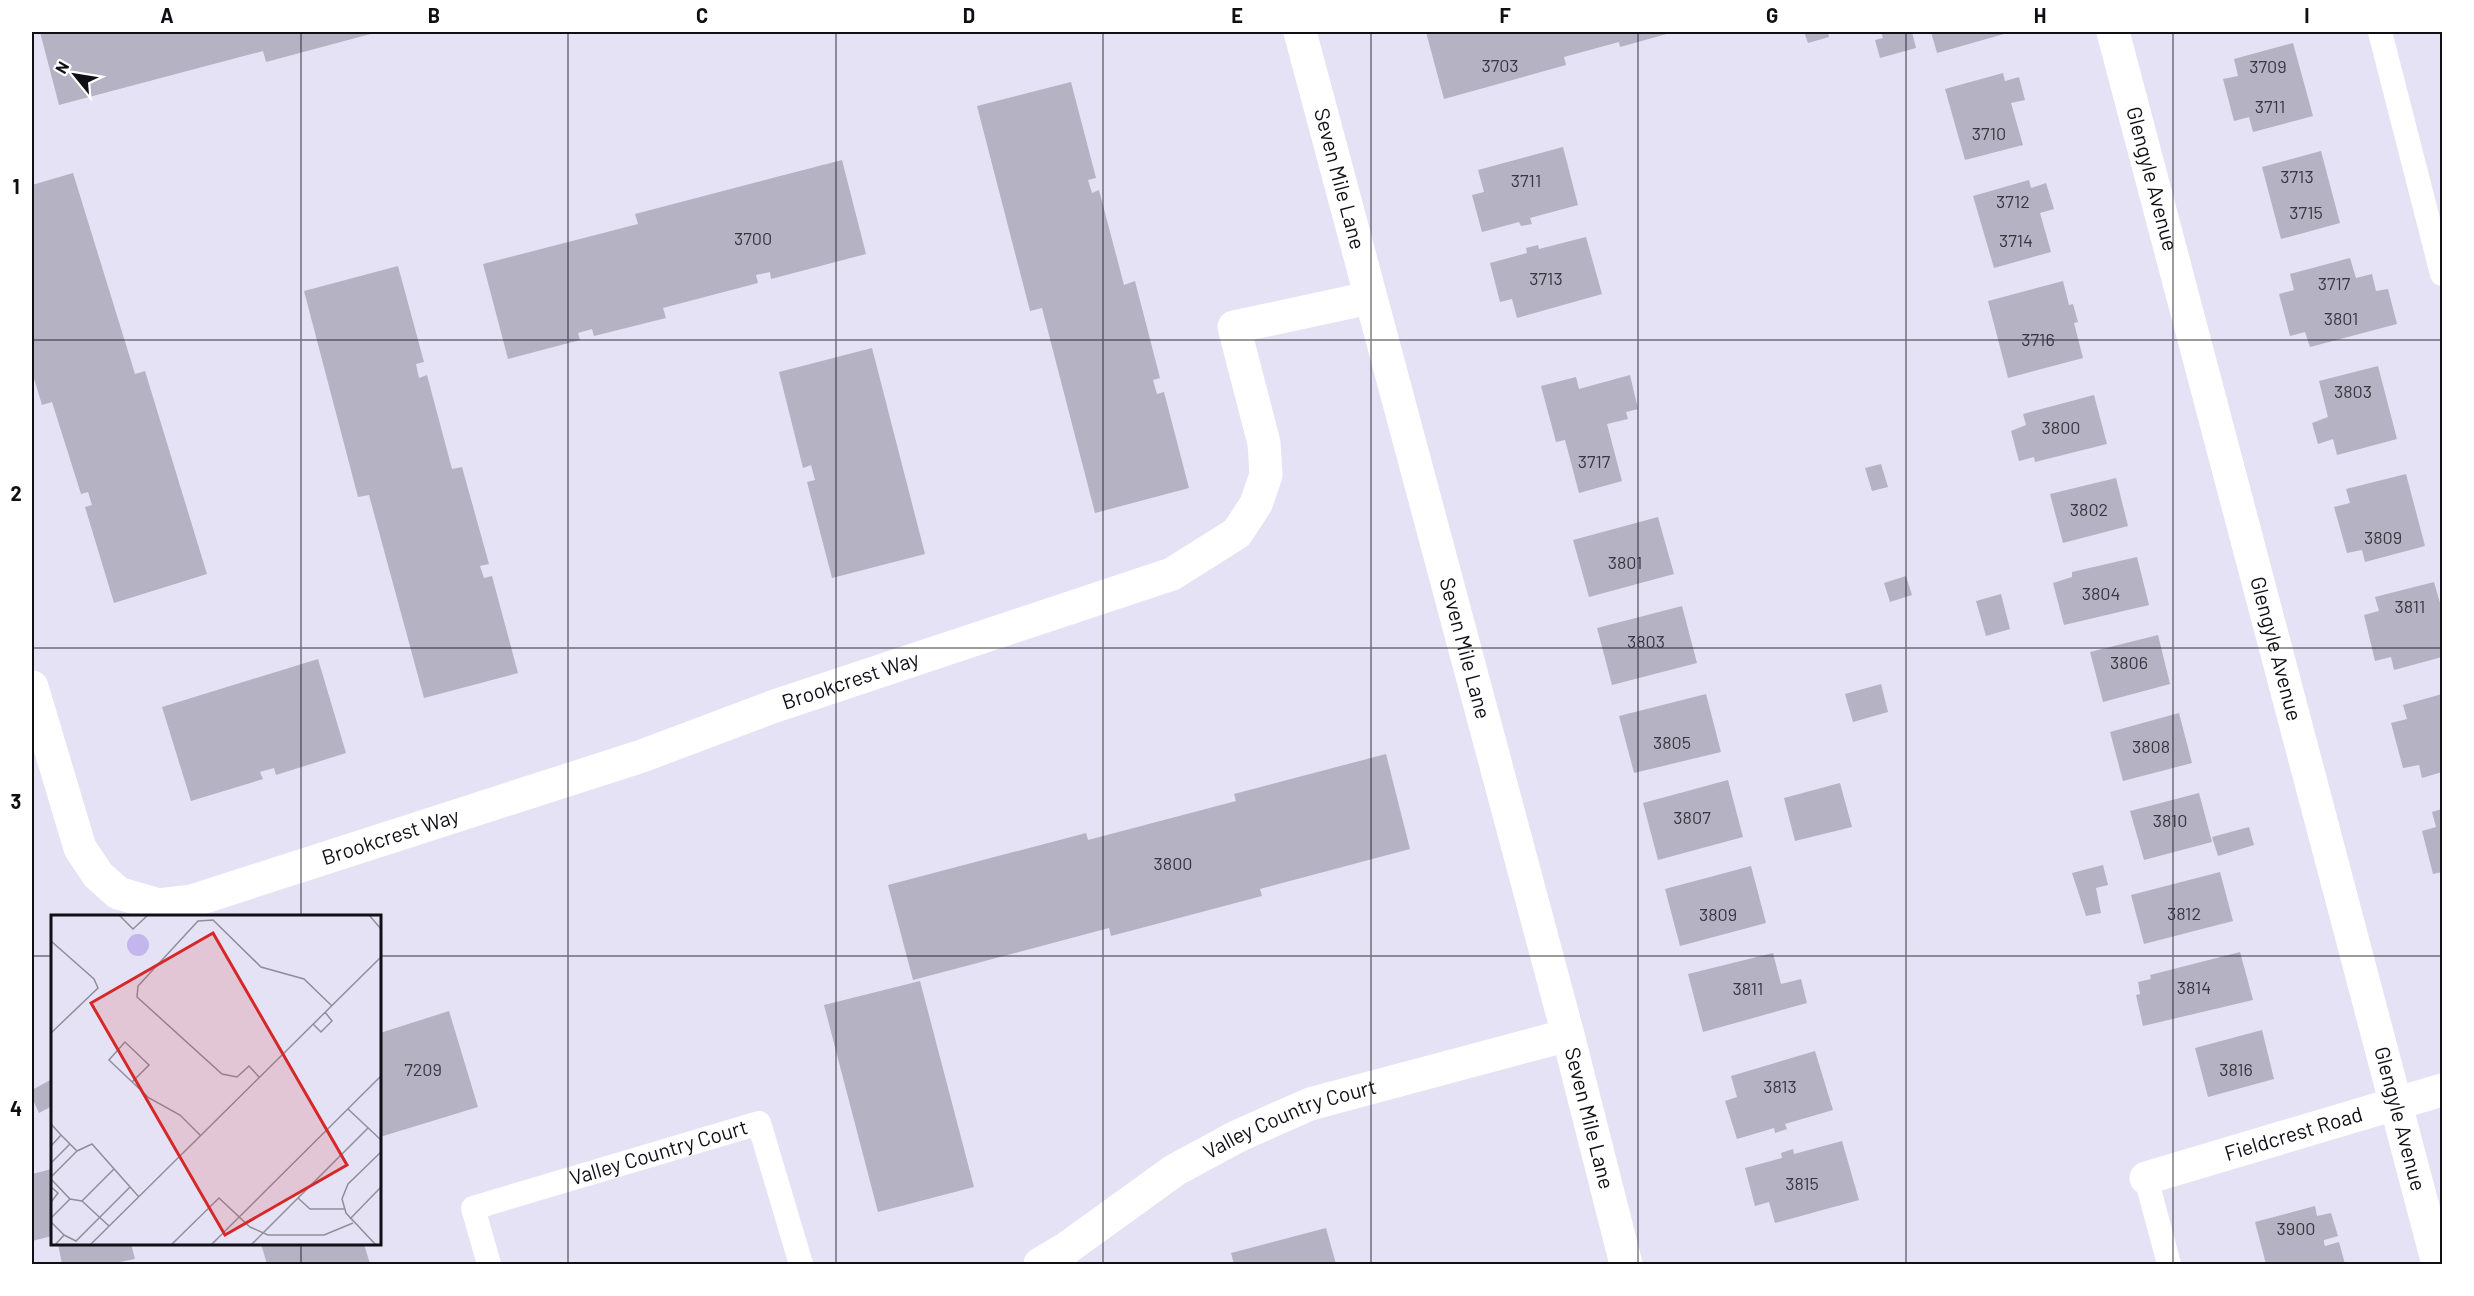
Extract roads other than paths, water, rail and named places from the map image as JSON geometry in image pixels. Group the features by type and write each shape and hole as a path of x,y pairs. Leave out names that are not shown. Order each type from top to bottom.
{"street":[{"name":"Seven Mile Lane","path":"1300,32 1369,298 1568,1035 1626,1264"},
{"name":"Glengyle Avenue","path":"2113,32 2438,1264"},
{"name":"Brookcrest Way","path":"32,687 80,848 98,875 118,893 159,905 192,901 642,756 772,707 1172,574 1237,533 1256,504 1266,474 1264,443 1234,327 1369,298"},
{"name":"Valley Country Court","path":"1040,1264 1067,1248 1175,1170 1238,1136 1310,1104 1568,1035"},
{"name":"Fieldcrest Road","path":"2146,1178 2442,1090"}],"lane":[{"path":"2380,32 2442,274"},
{"name":"Valley Country Court","path":"489,1264 473,1208 759,1123 801,1264"},
{"path":"2146,1178 2169,1264"}]}
